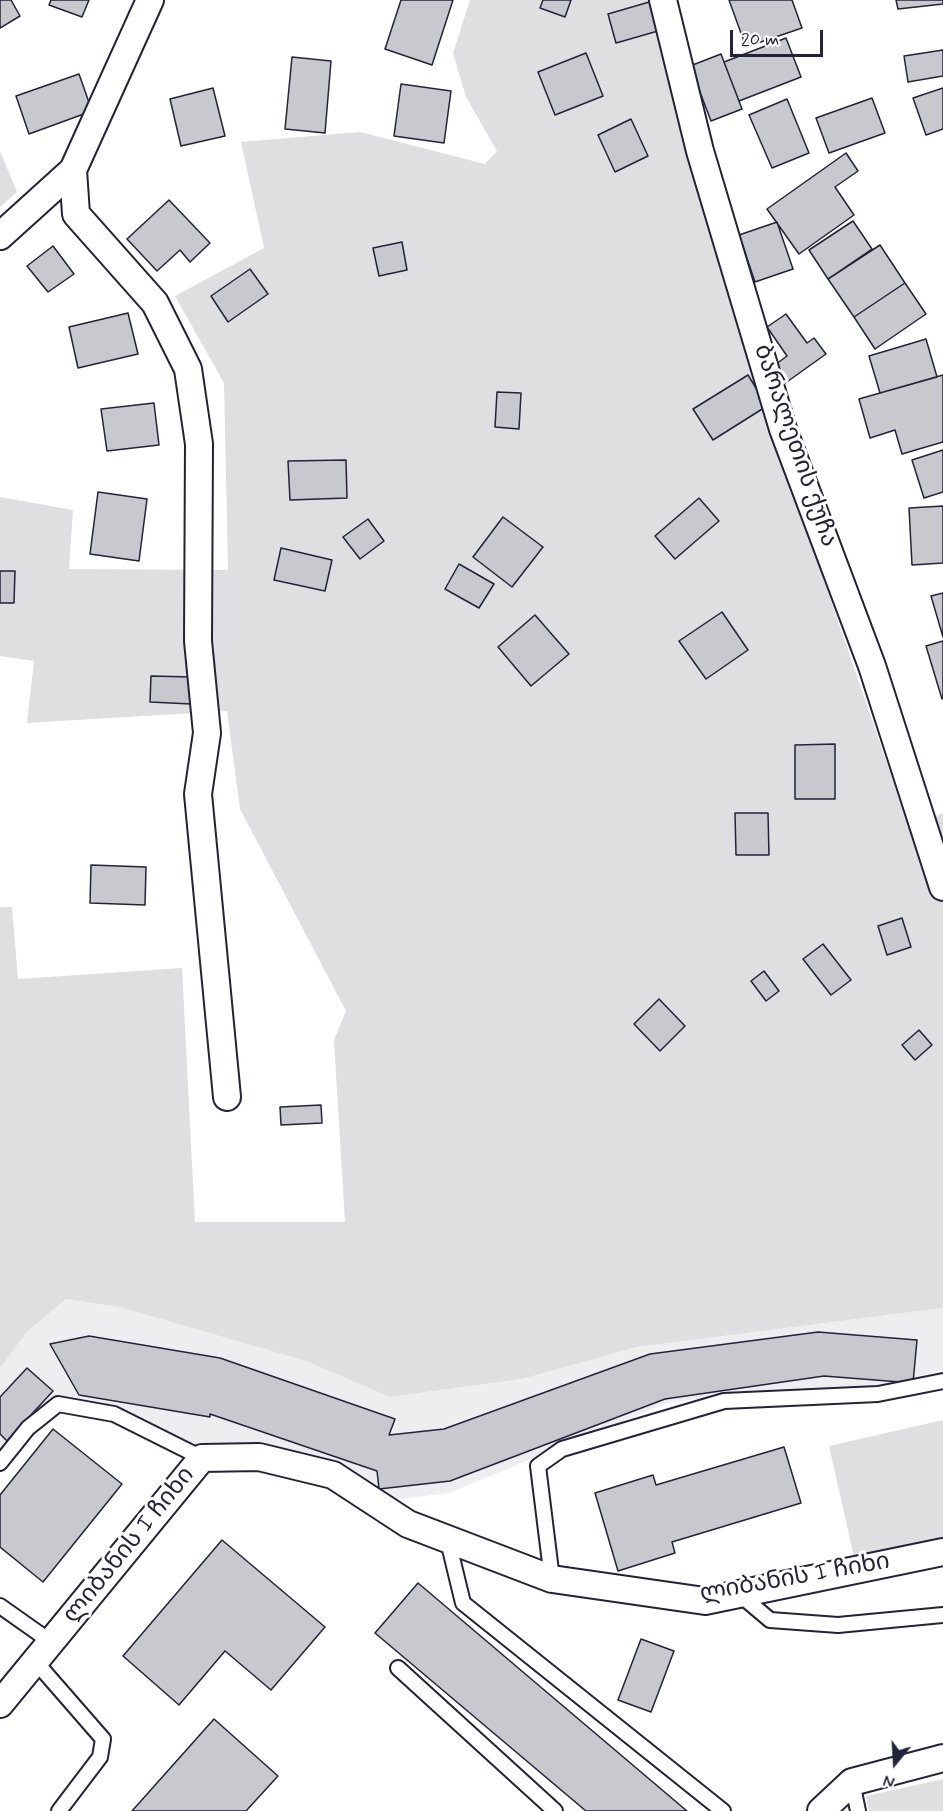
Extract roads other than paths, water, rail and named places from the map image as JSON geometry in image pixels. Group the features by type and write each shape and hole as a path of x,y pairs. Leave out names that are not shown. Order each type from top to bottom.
{"street":[{"path":"0,236 72,170 150,0"},
{"name":"ბარალეთის ქუჩა","path":"663,0 700,151 783,429 872,666 943,887"},
{"path":"72,170 76,214 91,234 155,303 188,369 198,444 198,641 207,733 198,794 227,1097"},
{"name":"ლიბანის I ჩიხი","path":"0,1704 202,1458 260,1457 333,1475 408,1524 552,1580 705,1601 943,1552"},
{"path":"821,1811 852,1782 943,1758"}],"lane":[{"path":"552,1580 538,1466 562,1449 724,1401 878,1394 943,1381"},
{"path":"0,1463 28,1428 58,1404 114,1414 202,1458"},
{"path":"448,1541 463,1603 723,1811"},
{"path":"738,1593 770,1620 838,1625 943,1615"},
{"path":"0,1606 51,1642"},
{"path":"35,1661 103,1739 100,1757 59,1811"},
{"path":"398,1668 555,1811"},
{"path":"852,1782 858,1811"}]}
